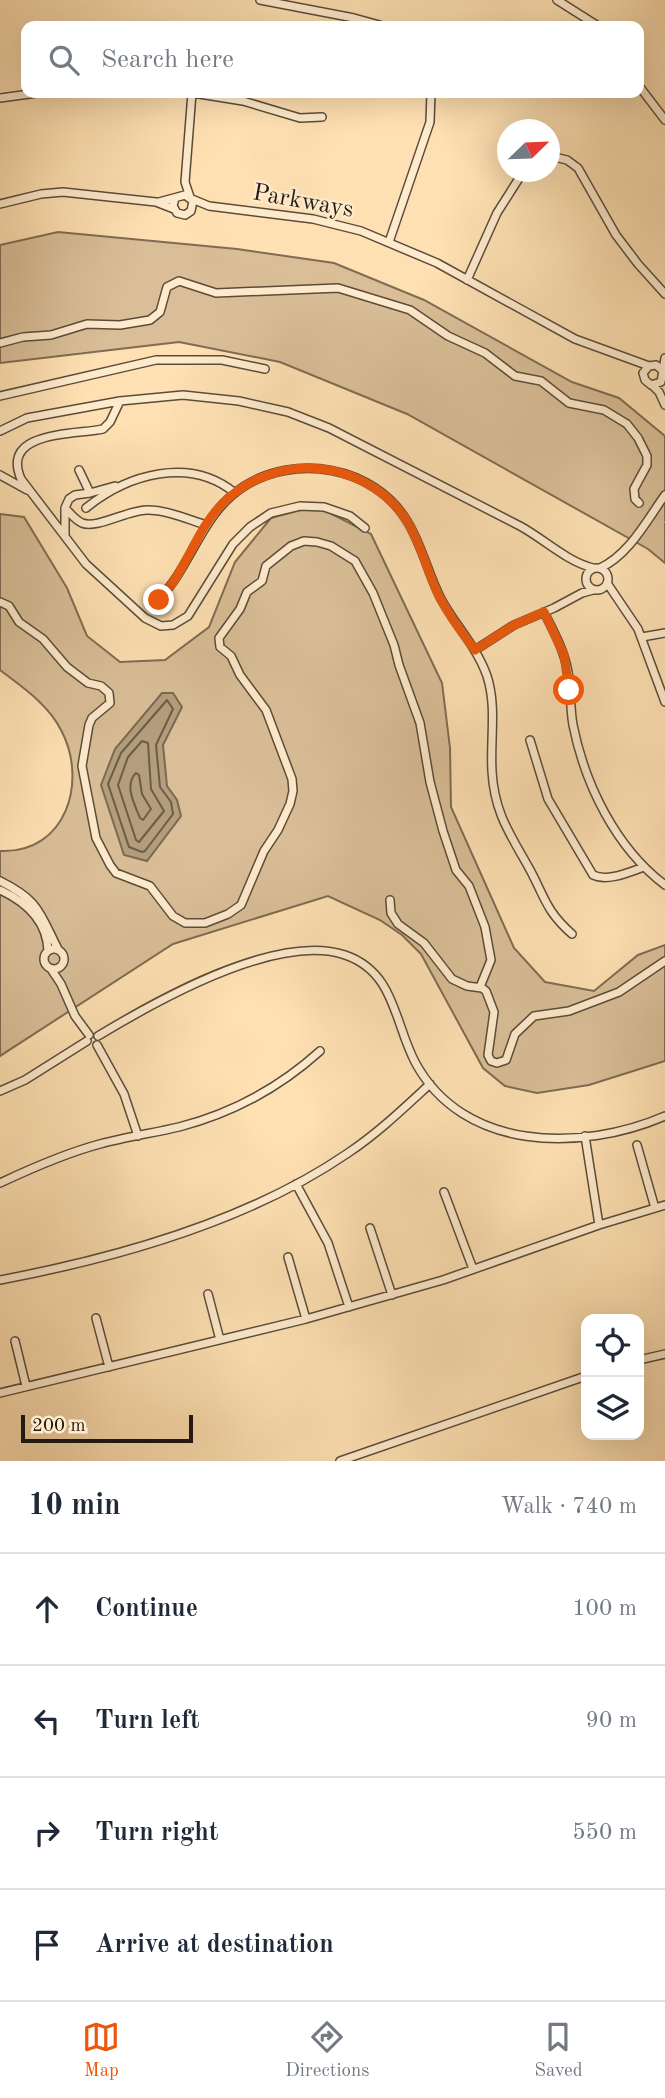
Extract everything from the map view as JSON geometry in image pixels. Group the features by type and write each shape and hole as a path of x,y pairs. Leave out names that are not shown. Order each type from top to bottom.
{"street":[{"path":"260,0 365,21"},
{"path":"557,0 590,21"},
{"path":"644,93 665,120"},
{"path":"0,98 21,95"},
{"path":"0,204 41,194 63,192 156,202 182,215 191,211 191,198 185,182 193,98"},
{"path":"224,98 300,118 323,117"},
{"path":"389,242 430,122 431,98"},
{"path":"560,158 567,160 578,169 616,235 665,295"},
{"path":"174,209 176,197 185,182"},
{"path":"467,280 498,213 517,182"},
{"path":"156,202 185,195 191,198"},
{"name":"Parkways","path":"191,198 209,206 325,221 362,231 437,263 575,339 656,367"},
{"name":"Parkways","path":"191,211 209,206"},
{"path":"0,343 23,337 51,335 87,324 120,325 150,320 160,312 167,287 179,281 216,293 273,289 345,289 372,300 411,310 448,336 485,353 515,376 548,385 569,403 604,410 620,418 633,431 647,456 648,465 634,489 635,499 639,503"},
{"path":"643,375 665,357"},
{"path":"0,396 156,360 222,360 265,369"},
{"name":"Parkways","path":"630,360 643,375 646,383 651,385 664,401"},
{"path":"656,367 662,380 664,401"},
{"path":"651,385 662,380"},
{"path":"0,431 27,418 120,401 169,396 211,397 255,404 302,417 329,428 520,526 575,562 596,568 607,579 642,637 665,702"},
{"path":"120,401 110,422 103,429 44,437 30,443 21,451 17,460 18,469 30,492 86,564 155,625 179,623 188,616 233,544 250,527 271,513 300,506 324,507 350,516 365,528"},
{"path":"159,600 180,574 206,525 222,504 235,493 269,474 308,468 337,471 373,487 395,506 407,522 439,595 475,650 486,674 492,701 492,768 499,814 549,911 572,934"},
{"path":"79,470 90,493"},
{"path":"86,508 120,486 148,475 188,473 211,477 235,493"},
{"path":"0,475 30,492"},
{"path":"65,537 65,508 72,496 120,486"},
{"path":"579,594 588,572 615,559 628,546 665,495"},
{"path":"65,508 80,522 88,524 132,511 148,510 165,512 206,525"},
{"path":"0,601 9,606 19,622 43,639 67,667 88,683 101,686 109,693 110,703 98,712 89,725 82,766 96,838 114,871 150,886 179,920 191,925 228,915 241,905 264,851 290,804 293,792 292,779 266,710 240,675 230,656 220,646 219,638 240,609 247,592 262,581 268,562 290,545 304,541 317,542 351,557 371,589 394,645 420,723 430,782 443,831 456,870 469,886 485,927 491,960 480,987"},
{"path":"475,650 514,625 579,594 597,590 607,579 615,559"},
{"path":"575,562 585,580 597,590 618,598"},
{"path":"544,612 564,655 573,726 590,778 611,822 630,851 665,885"},
{"path":"642,637 665,633"},
{"path":"530,740 548,799 593,875 611,877 644,867"},
{"path":"0,881 23,893 38,908 64,956 61,984"},
{"path":"0,890 22,902 36,915 44,930 48,951 44,961 61,984 91,1046 97,1045"},
{"path":"390,900 391,914 398,924 424,943 452,979 467,986 480,987 489,996 494,1012 488,1055 491,1061 500,1063 507,1058 515,1034 534,1016 569,1011 619,992 665,961"},
{"path":"48,951 58,949"},
{"path":"0,1091 25,1080 92,1034 98,1036 175,994 254,961 289,952 326,951 353,958 379,978 393,1000 410,1052 430,1084 454,1108 473,1121 494,1130 532,1138 625,1131 665,1116"},
{"path":"51,969 62,966"},
{"path":"98,1036 97,1045 122,1087 138,1136"},
{"path":"0,1183 69,1154 110,1141 198,1121 240,1106 279,1084 320,1051"},
{"path":"0,1280 68,1265 158,1240 229,1215 296,1184 361,1144 430,1084"},
{"path":"585,1136 599,1225"},
{"path":"637,1145 655,1208"},
{"path":"296,1184 328,1242 349,1307"},
{"path":"444,1192 473,1269"},
{"path":"0,1393 306,1319 392,1295 665,1205"},
{"path":"370,1228 392,1295"},
{"path":"288,1257 306,1319"},
{"path":"208,1294 219,1340"},
{"path":"96,1318 109,1367"},
{"path":"15,1341 26,1386"},
{"path":"644,1359 665,1354"},
{"path":"340,1461 583,1377"}],"shaded area":[{"path":"58,232 237,249 334,263 424,300 572,382 619,398 665,436 665,563 648,549 407,414 280,362 179,342 0,363 0,245"},
{"path":"316,506 371,534 442,683 450,748 451,807 514,948 545,982 594,991 638,955 665,945 665,1061 589,1085 537,1093 505,1086 483,1068 421,954 402,935 380,920 328,896 173,944 0,1056 0,851 23,849 42,840 56,827 66,810 71,791 72,770 69,750 56,721 34,697 0,670 0,514 24,517 67,588 87,636 120,662 165,660 209,627 235,562 271,518"}],"water":[{"path":"162,693 173,693 182,707 163,745 167,786 177,800 181,816 147,861 124,855 101,785 115,749"}],"tunnel":[{"path":"639,503 665,522"}],"route":[{"path":"159,600 180,574 206,525 222,504 235,493 251,482 279,471 308,468 337,471 373,487 402,513 412,530 439,595 475,650 514,625 544,612 564,655 569,690"}]}
